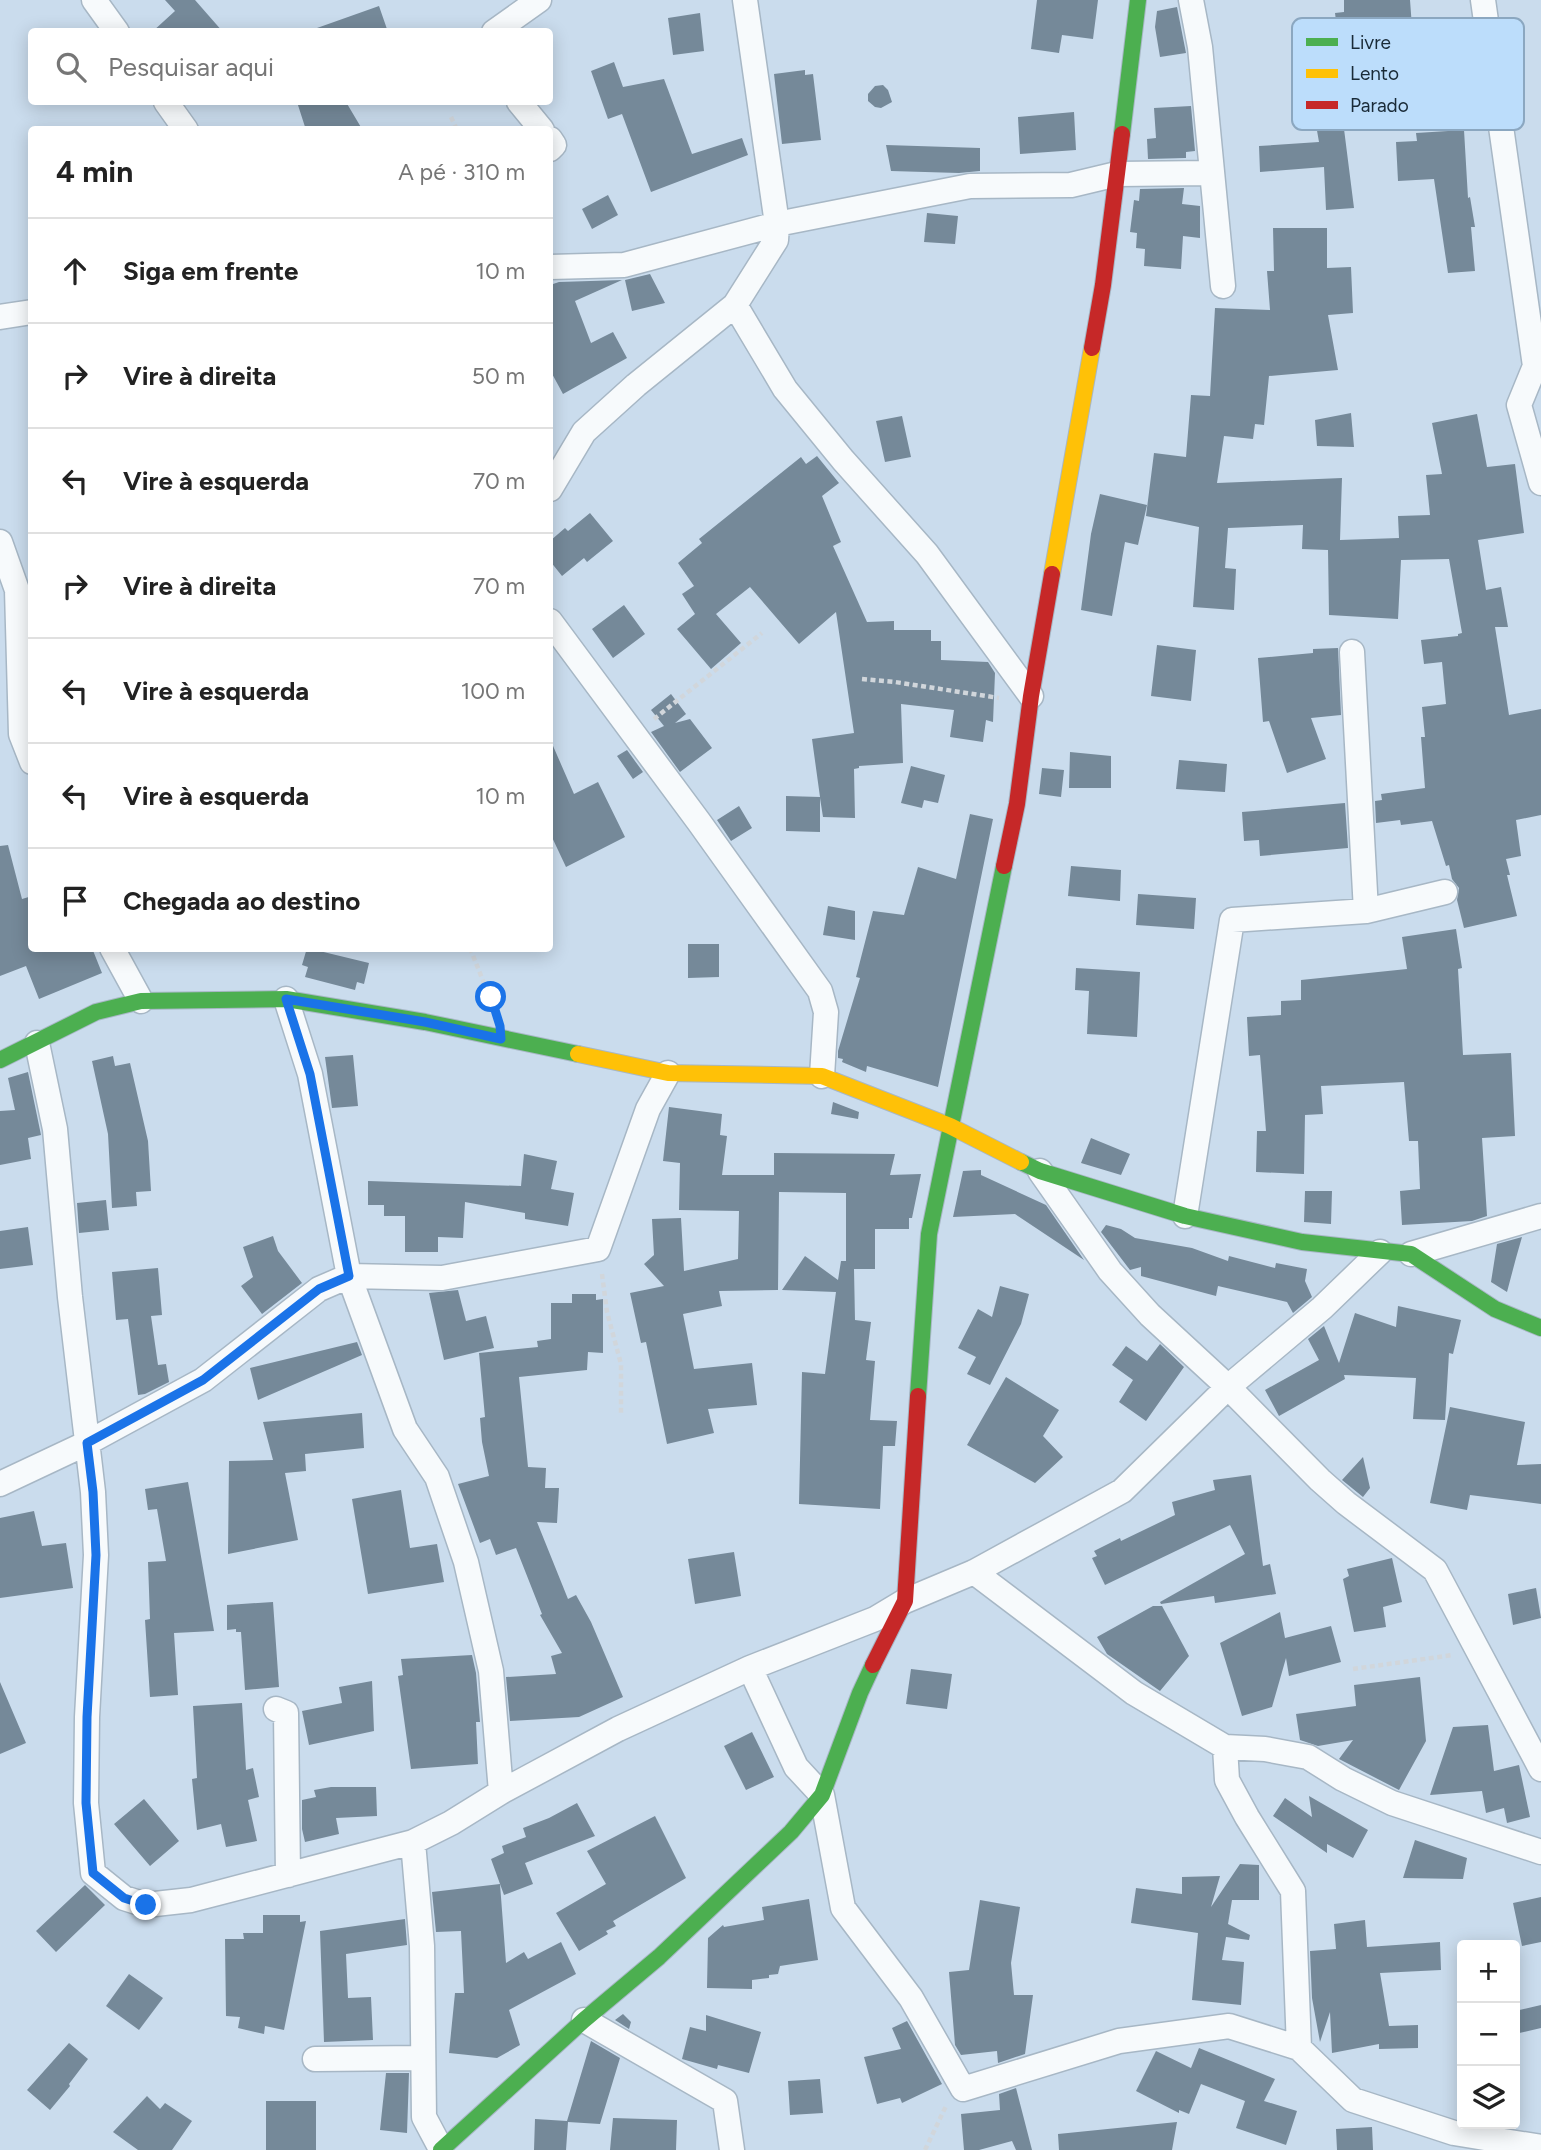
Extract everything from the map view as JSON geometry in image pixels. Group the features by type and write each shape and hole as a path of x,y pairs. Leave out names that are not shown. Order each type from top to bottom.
{"street":[{"path":"500,28 539,0"},
{"path":"553,484 584,432 636,385 735,305 776,240 777,224 745,0"},
{"path":"413,1842 422,1946 424,2117 441,2150 669,1947 791,1832 822,1796 860,1693 905,1601 929,1234 1017,804 1031,699 1103,285 1138,0"},
{"path":"1191,0 1200,47 1223,286"},
{"path":"1483,0 1486,18"},
{"path":"99,2 115,28"},
{"path":"168,105 183,126"},
{"path":"521,105 539,126"},
{"path":"1501,130 1535,366 1519,405 1541,483"},
{"path":"553,267 624,265 777,224 970,186 1071,185 1117,174 1212,173"},
{"path":"735,305 785,389 843,460 927,554 1031,699"},
{"path":"0,317 28,314"},
{"path":"0,542 17,590 11,736 28,757"},
{"path":"553,625 820,990 826,1012 822,1076"},
{"path":"1352,652 1366,911"},
{"path":"1185,1216 1232,920 1366,911 1445,892"},
{"path":"122,953 141,1001"},
{"path":"286,999 310,1074 349,1276 405,1429 437,1477 466,1562 491,1671 501,1792"},
{"path":"0,1060 96,1012 141,1001 286,999 425,1022 668,1073 822,1076 950,1126 1040,1171 1185,1216 1302,1242 1411,1254 1541,1216"},
{"path":"37,1043 55,1129 70,1297 93,1492 96,1555 86,1803 93,1873 124,1898 146,1905 191,1900 413,1842 618,1729 750,1668 875,1619 905,1601 974,1572 1122,1491 1228,1387 1322,1308 1380,1252"},
{"path":"0,1484 87,1443 203,1380 319,1289 349,1276 442,1278 598,1249 648,1109 668,1073"},
{"path":"1040,1171 1110,1271 1150,1315 1228,1387 1320,1480 1435,1570 1541,1769"},
{"path":"1411,1254 1495,1309 1541,1328"},
{"path":"974,1572 1134,1693 1225,1747 1265,1749 1308,1757 1343,1779 1392,1803 1541,1852"},
{"path":"750,1668 796,1768 822,1796 843,1908 911,1998 963,2089 1119,2041 1228,2026 1299,2048 1353,2100 1452,2141 1541,2147"},
{"path":"276,1709 286,1713 288,1875"},
{"path":"1225,1747 1227,1780 1293,1891 1299,2048"},
{"path":"584,2020 725,2101 732,2150"},
{"path":"315,2059 423,2058"}],"path":[{"path":"451,117 455,126"},
{"path":"634,734 762,633"},
{"path":"862,679 1031,699"},
{"path":"472,952 491,997 501,1039"},
{"path":"598,1249 607,1312 621,1364 621,1416"},
{"path":"1353,1669 1478,1651"},
{"path":"925,2150 947,2102 963,2089"}],"building":[{"path":"165,0 195,0 220,28 156,28 175,11"},
{"path":"1037,0 1098,0 1093,39 1062,35 1059,53 1031,49"},
{"path":"1344,0 1410,0 1411,18 1336,18 1335,13 1344,12"},
{"path":"379,6 387,28 317,28"},
{"path":"1177,7 1186,53 1160,57 1155,27 1157,11"},
{"path":"700,13 704,51 673,55 668,18"},
{"path":"614,62 623,87 664,79 692,154 742,138 748,155 651,192 622,114 608,119 591,71"},
{"path":"805,70 805,75 813,74 821,140 782,144 774,74"},
{"path":"883,85 892,102 881,108 875,107 868,101 868,94 875,86"},
{"path":"298,105 348,105 360,126 305,126"},
{"path":"1191,106 1195,151 1186,152 1186,158 1148,159 1147,139 1156,138 1154,108"},
{"path":"1074,112 1076,150 1020,154 1018,117"},
{"path":"1317,130 1344,130 1354,208 1326,210 1324,167 1260,172 1259,146 1319,142"},
{"path":"1464,130 1468,198 1470,197 1475,227 1471,227 1475,271 1448,273 1434,179 1398,181 1396,142 1417,141 1416,133"},
{"path":"886,145 980,148 980,171 891,171"},
{"path":"1184,188 1182,204 1200,206 1200,238 1183,236 1181,269 1144,266 1145,249 1136,248 1137,233 1130,232 1134,200 1139,201 1140,189"},
{"path":"608,195 618,215 592,229 582,209"},
{"path":"927,213 958,216 955,244 924,242"},
{"path":"1273,228 1327,228 1327,268 1351,267 1353,313 1328,315 1338,370 1269,376 1264,425 1255,424 1253,439 1224,436 1217,483 1342,478 1340,540 1399,538 1398,516 1430,515 1426,475 1442,474 1432,423 1477,414 1487,467 1515,464 1524,533 1478,540 1486,590 1501,587 1508,627 1495,627 1509,715 1541,709 1541,815 1516,820 1521,856 1506,859 1517,916 1464,928 1457,900 1459,888 1452,879 1449,865 1446,866 1432,821 1401,825 1400,820 1376,823 1375,801 1382,800 1381,794 1425,788 1421,737 1425,737 1422,707 1446,704 1442,662 1424,664 1421,640 1458,636 1462,633 1449,559 1401,560 1398,619 1329,615 1328,550 1302,549 1303,525 1228,528 1225,568 1236,569 1234,610 1193,607 1199,527 1146,516 1154,453 1186,457 1191,395 1210,396 1215,308 1270,310 1267,271 1274,271"},
{"path":"650,274 665,303 632,311 625,280"},
{"path":"622,280 575,301 591,343 613,332 627,358 563,394 553,376 553,284"},
{"path":"1351,413 1354,447 1317,446 1315,420"},
{"path":"902,416 911,457 885,462 876,421"},
{"path":"817,456 839,483 822,496 841,542 833,546 867,622 894,621 894,630 931,630 931,641 941,641 941,660 988,662 995,673 993,722 986,720 983,742 950,737 954,710 901,704 903,763 859,766 854,769 855,818 823,817 820,798 820,832 786,831 786,796 820,797 812,739 854,733 836,612 799,644 750,587 716,614 741,643 711,669 677,629 695,614 682,594 694,586 678,563 702,543 699,539 801,457 806,464"},
{"path":"1100,494 1147,505 1138,545 1125,542 1112,616 1081,610 1091,534"},
{"path":"590,513 613,541 587,562 584,558 562,576 553,565 553,538 565,528 568,531"},
{"path":"624,605 645,634 613,658 592,629"},
{"path":"1157,645 1196,650 1191,701 1151,696"},
{"path":"1338,648 1341,715 1311,718 1326,759 1287,773 1269,721 1263,722 1258,658 1313,653 1313,649"},
{"path":"671,694 686,714 675,723 690,719 712,748 680,772 651,732 664,726 651,710"},
{"path":"553,746 574,794 598,782 625,837 566,867 553,839"},
{"path":"627,750 643,772 633,779 617,756"},
{"path":"1070,752 1111,756 1111,788 1069,788"},
{"path":"1179,760 1227,764 1225,792 1176,789"},
{"path":"911,766 945,775 938,803 924,800 922,808 901,803"},
{"path":"1042,768 1064,770 1061,797 1039,794"},
{"path":"1345,803 1348,848 1260,856 1259,840 1244,841 1242,812"},
{"path":"739,806 752,828 731,841 717,820"},
{"path":"970,814 993,819 938,1087 867,1066 866,1072 842,1062 843,1059 838,1058 838,1051 860,978 856,977 873,911 904,915 918,867 956,879"},
{"path":"8,845 22,899 28,897 28,952 94,952 102,973 39,999 26,966 0,976 0,846"},
{"path":"1071,866 1121,870 1120,901 1068,896"},
{"path":"1138,894 1196,898 1194,929 1136,925"},
{"path":"828,906 855,911 855,940 823,935"},
{"path":"1456,929 1462,968 1458,969 1463,1055 1511,1053 1515,1136 1482,1138 1487,1216 1472,1221 1402,1225 1400,1191 1420,1189 1418,1141 1409,1141 1404,1082 1321,1086 1323,1114 1305,1115 1304,1174 1256,1172 1257,1131 1266,1131 1260,1055 1249,1056 1247,1017 1281,1015 1281,1001 1301,1000 1301,980 1407,969 1402,937"},
{"path":"688,944 719,944 719,977 688,978"},
{"path":"306,952 324,952 369,963 364,984 357,982 355,990 305,977 308,967 302,965"},
{"path":"1076,968 1140,972 1137,1037 1087,1034 1089,991 1075,990"},
{"path":"353,1055 358,1106 332,1108 325,1057"},
{"path":"113,1056 115,1066 130,1063 148,1141 151,1191 136,1192 137,1206 112,1208 108,1134 92,1061"},
{"path":"28,1072 41,1135 28,1138 31,1159 0,1165 0,1111 15,1110 8,1078"},
{"path":"833,1102 859,1112 858,1119 831,1114"},
{"path":"669,1107 722,1114 720,1135 727,1136 722,1175 774,1175 774,1153 895,1154 890,1175 921,1174 912,1218 909,1218 909,1229 875,1229 875,1269 854,1269 855,1320 871,1322 866,1360 875,1361 870,1420 897,1421 895,1446 883,1446 880,1509 799,1504 802,1372 825,1374 836,1292 782,1290 805,1256 838,1280 841,1261 846,1261 846,1193 779,1192 778,1290 719,1291 722,1306 683,1314 694,1369 752,1363 757,1405 708,1409 714,1433 667,1444 646,1342 641,1343 630,1293 664,1286 644,1264 654,1255 652,1219 681,1218 684,1271 738,1259 739,1211 679,1210 680,1163 663,1161"},
{"path":"1091,1138 1130,1154 1121,1175 1081,1163"},
{"path":"524,1154 557,1161 551,1189 574,1193 568,1226 525,1219 525,1213 465,1202 463,1238 438,1237 438,1252 405,1252 405,1216 384,1216 384,1205 368,1205 368,1181 521,1186"},
{"path":"981,1170 981,1175 1046,1205 1084,1260 1015,1214 953,1217 963,1171"},
{"path":"1305,1191 1332,1191 1331,1224 1304,1222"},
{"path":"106,1200 109,1230 79,1233 77,1203"},
{"path":"1106,1225 1121,1229 1135,1238 1192,1248 1228,1261 1229,1256 1275,1268 1276,1263 1307,1269 1305,1281 1312,1297 1293,1313 1287,1302 1218,1286 1216,1296 1141,1276 1141,1267 1130,1270 1101,1232"},
{"path":"28,1227 33,1265 0,1269 0,1231"},
{"path":"273,1236 278,1251 302,1283 262,1314 241,1286 253,1277 243,1247"},
{"path":"1522,1237 1507,1292 1491,1282 1497,1244"},
{"path":"158,1268 162,1315 151,1316 158,1365 166,1364 169,1382 138,1395 128,1319 116,1320 112,1272"},
{"path":"1000,1286 1029,1294 1021,1324 990,1385 967,1374 976,1357 958,1348 978,1309 992,1317"},
{"path":"458,1290 466,1321 486,1316 494,1348 444,1360 429,1293"},
{"path":"572,1294 596,1294 596,1300 603,1299 603,1353 588,1352 587,1370 519,1377 528,1467 546,1468 545,1488 559,1488 557,1523 537,1522 568,1599 576,1595 591,1622 623,1697 579,1717 510,1721 506,1677 556,1674 551,1656 562,1653 540,1615 542,1614 516,1548 496,1555 490,1539 480,1543 458,1484 489,1476 480,1418 485,1417 479,1353 538,1347 537,1341 551,1339 551,1303 572,1303"},
{"path":"1398,1306 1461,1320 1453,1354 1449,1353 1445,1420 1413,1419 1416,1378 1344,1375 1345,1379 1279,1416 1265,1390 1319,1360 1308,1339 1324,1326 1339,1363 1355,1313 1396,1327"},
{"path":"357,1342 362,1355 258,1400 250,1368"},
{"path":"1160,1344 1184,1367 1146,1421 1119,1402 1133,1380 1112,1365 1126,1346 1147,1361"},
{"path":"1006,1377 1059,1410 1043,1436 1063,1457 1035,1483 967,1445"},
{"path":"1450,1407 1525,1422 1517,1465 1541,1464 1541,1504 1470,1495 1467,1510 1430,1503"},
{"path":"362,1413 364,1448 305,1454 306,1471 285,1473 298,1540 228,1554 229,1461 273,1460 263,1422"},
{"path":"1363,1457 1370,1488 1363,1497 1342,1480"},
{"path":"1251,1475 1263,1566 1270,1564 1276,1594 1215,1603 1214,1596 1161,1604 1160,1602 1245,1554 1230,1525 1105,1585 1092,1558 1097,1556 1094,1551 1175,1515 1172,1502 1215,1490 1213,1480"},
{"path":"188,1482 214,1631 174,1633 178,1695 150,1697 145,1620 150,1619 148,1562 166,1561 157,1509 148,1510 145,1489"},
{"path":"401,1490 410,1548 437,1544 444,1582 368,1594 352,1499"},
{"path":"34,1511 42,1546 66,1543 73,1588 0,1598 0,1518"},
{"path":"734,1552 741,1596 695,1604 688,1559"},
{"path":"1392,1558 1402,1602 1383,1607 1386,1627 1354,1632 1343,1579 1349,1576 1347,1569"},
{"path":"1536,1588 1541,1618 1513,1625 1508,1594"},
{"path":"273,1602 279,1687 245,1690 241,1632 236,1632 236,1629 227,1630 227,1605"},
{"path":"1153,1606 1162,1606 1189,1656 1160,1691 1107,1654 1097,1637"},
{"path":"1280,1612 1285,1638 1331,1626 1341,1662 1289,1676 1286,1658 1272,1707 1242,1716 1220,1643"},
{"path":"472,1655 480,1722 476,1722 478,1764 411,1769 398,1676 403,1675 401,1659"},
{"path":"911,1669 952,1674 947,1709 906,1704"},
{"path":"1420,1677 1426,1741 1399,1790 1339,1759 1353,1740 1318,1746 1300,1740 1296,1714 1356,1706 1354,1685"},
{"path":"372,1681 374,1731 309,1745 302,1711 342,1703 339,1687"},
{"path":"0,1682 26,1743 0,1754"},
{"path":"242,1703 246,1770 253,1768 259,1797 248,1800 257,1841 226,1847 221,1824 197,1830 192,1779 197,1778 193,1706"},
{"path":"1488,1725 1494,1771 1519,1765 1530,1817 1507,1823 1504,1808 1486,1813 1482,1791 1430,1795 1453,1727"},
{"path":"752,1732 774,1777 746,1790 724,1746"},
{"path":"331,1787 376,1787 377,1816 336,1818 339,1834 305,1842 302,1800 316,1797 314,1790"},
{"path":"1309,1796 1368,1830 1353,1858 1327,1844 1327,1853 1273,1816 1285,1798 1312,1817"},
{"path":"144,1799 179,1841 150,1866 114,1824"},
{"path":"577,1803 595,1836 525,1863 533,1884 504,1895 491,1859 504,1853 502,1846 526,1837 523,1828"},
{"path":"655,1816 686,1878 613,1921 616,1926 606,1931 608,1934 579,1951 556,1913 606,1884 587,1851"},
{"path":"1415,1840 1467,1858 1463,1879 1403,1878"},
{"path":"1240,1864 1259,1865 1259,1900 1232,1900 1228,1924 1250,1935 1249,1940 1226,1937 1222,1960 1244,1962 1241,2005 1192,2000 1198,1933 1131,1923 1136,1888 1182,1894 1182,1877 1220,1876 1211,1907"},
{"path":"500,1884 506,1963 524,1952 528,1959 561,1942 576,1974 509,2010 520,2045 497,2058 449,2053 455,1993 464,1993 461,1931 436,1932 432,1892"},
{"path":"85,1885 105,1905 56,1952 36,1931"},
{"path":"1541,1897 1541,1942 1522,1946 1513,1903"},
{"path":"809,1899 818,1960 780,1966 778,1974 752,1980 752,1989 707,1988 708,1938 723,1925 724,1927 764,1920 762,1907"},
{"path":"980,1900 1020,1907 1011,1963 1014,1995 1033,1995 1025,2054 998,2063 997,2051 961,2055 955,2045 949,1972 969,1970"},
{"path":"263,1915 300,1915 300,1922 306,1921 284,2030 265,2026 264,2034 238,2028 240,2017 226,2016 225,1939 244,1939 243,1933 263,1933"},
{"path":"405,1919 407,1945 346,1954 348,1998 371,1997 373,2040 324,2042 320,1931"},
{"path":"1365,1920 1367,1947 1440,1942 1441,1970 1380,1973 1389,2026 1418,2025 1418,2048 1379,2049 1379,2044 1332,2053 1330,2012 1320,2042 1312,1998 1310,1951 1336,1949 1334,1924"},
{"path":"129,1974 163,1998 139,2030 106,2006"},
{"path":"1541,2005 1541,2028 1520,2033 1520,2010"},
{"path":"623,2014 631,2022 629,2029 615,2020"},
{"path":"706,2015 761,2032 749,2073 718,2065 717,2069 682,2059 690,2027 706,2031"},
{"path":"907,2021 942,2084 902,2103 900,2098 877,2104 864,2057 901,2049 892,2028"},
{"path":"591,2041 620,2058 600,2124 568,2122 566,2150 534,2150 535,2119 567,2121"},
{"path":"69,2043 88,2059 50,2110 27,2090"},
{"path":"1199,2048 1275,2079 1264,2101 1297,2111 1286,2145 1236,2128 1245,2101 1201,2084 1189,2114 1179,2110 1179,2113 1136,2091 1156,2051 1191,2068"},
{"path":"386,2073 409,2073 407,2133 380,2130"},
{"path":"820,2079 823,2113 790,2115 788,2081"},
{"path":"1016,2088 1032,2150 1016,2150 1012,2141 979,2150 964,2150 961,2114 1000,2110 999,2094"},
{"path":"147,2096 160,2109 165,2103 192,2121 172,2150 138,2150 113,2132"},
{"path":"266,2101 316,2101 316,2150 266,2150"},
{"path":"613,2118 677,2120 676,2150 610,2150"},
{"path":"1177,2122 1172,2150 1059,2150 1058,2134"},
{"path":"1372,2127 1373,2150 1337,2150 1336,2129"}],"traffic: fast":[{"path":"1122,134 1138,0"},
{"path":"918,1396 929,1234 1004,866"},
{"path":"0,1060 96,1012 141,1001 286,999 425,1022 578,1054"},
{"path":"1021,1162 1040,1171 1185,1216 1302,1242 1411,1254 1495,1309 1541,1328"},
{"path":"441,2150 584,2020 659,1957 791,1832 822,1795 873,1665"}],"traffic: slow":[{"path":"1052,574 1092,348"},
{"path":"578,1054 668,1073 822,1076 950,1126 1021,1162"}],"traffic: jam":[{"path":"1092,348 1103,285 1122,134"},
{"path":"1004,866 1017,804 1031,696 1052,574"},
{"path":"873,1665 905,1601 918,1396"}],"route":[{"path":"146,1905 124,1898 93,1873 86,1803 87,1717 96,1555 87,1443 203,1380 319,1289 349,1276 310,1074 286,999 425,1022 501,1039 491,997"}]}
